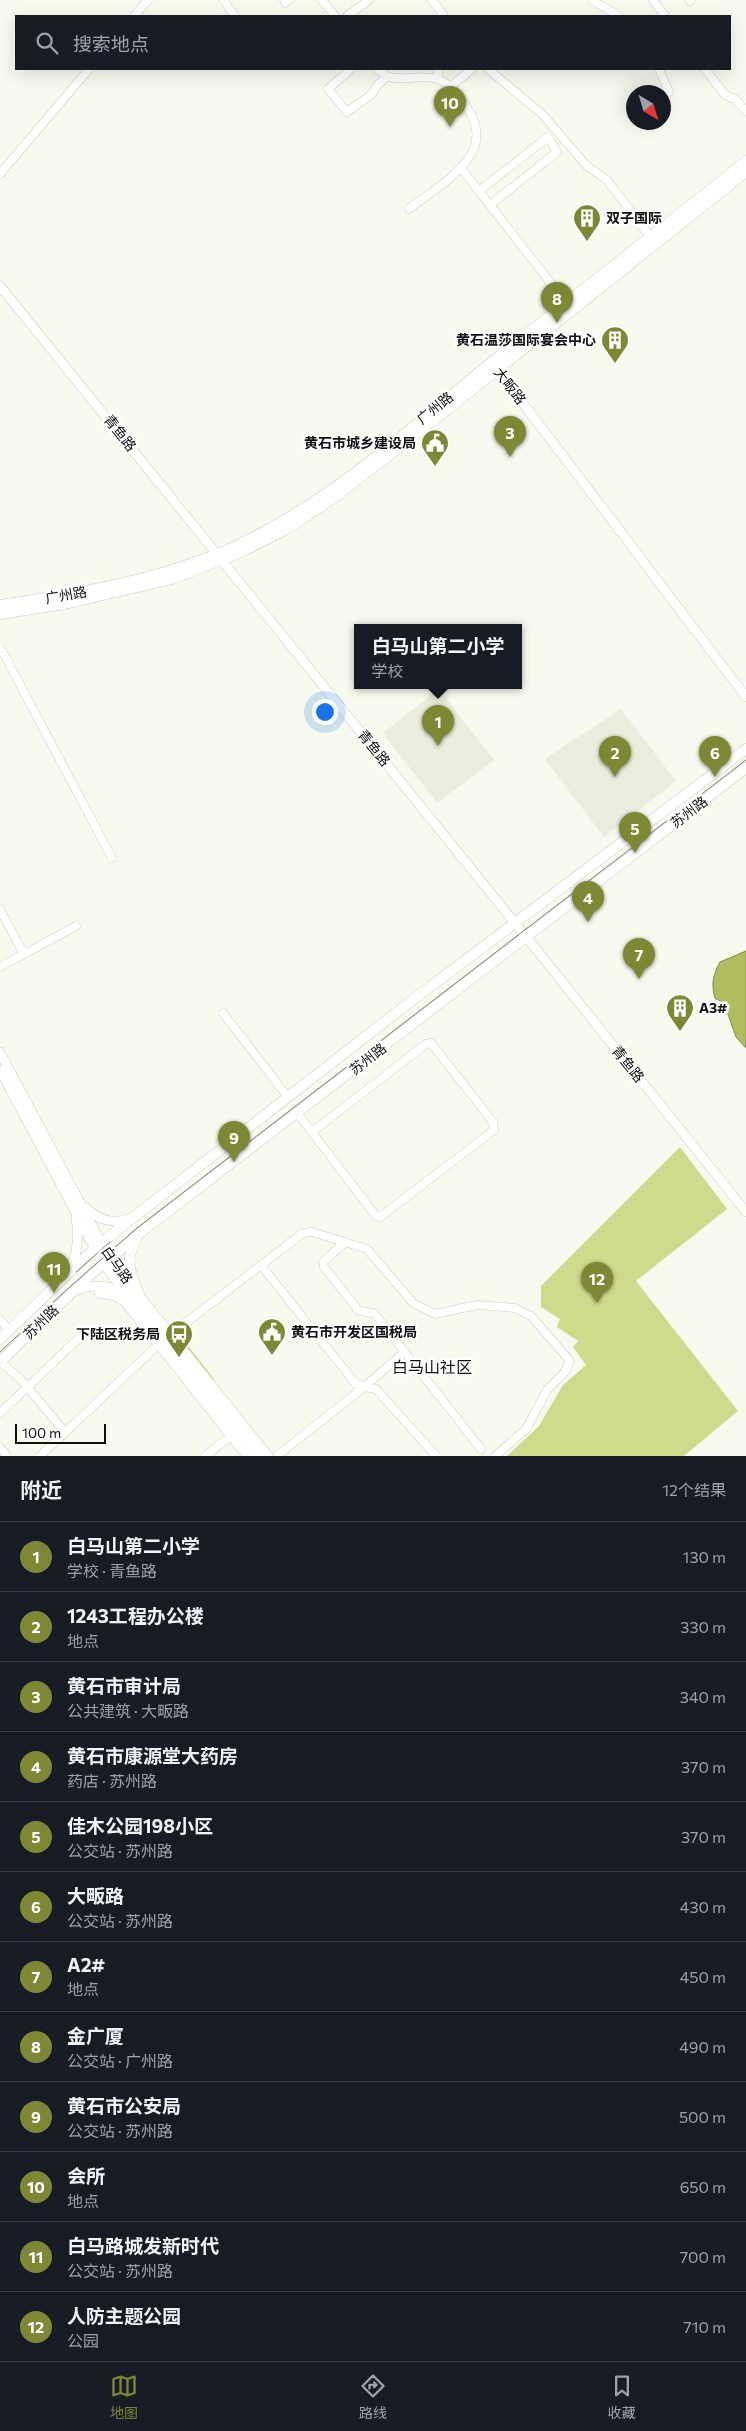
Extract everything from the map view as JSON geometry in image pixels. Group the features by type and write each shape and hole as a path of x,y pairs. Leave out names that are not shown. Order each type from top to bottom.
{"main road":[{"name":"广州路","path":"495,366 567,304 746,161"},
{"name":"广州路","path":"0,614 120,593 172,579 281,523 329,491 495,366 746,172"},
{"name":"广州路","path":"0,605 118,585 219,556"},
{"name":"苏州路","path":"0,1339 98,1246 134,1217 287,1096 746,749"},
{"name":"苏州路","path":"0,1361 72,1293 140,1233 746,768"},
{"path":"139,1295 130,1273 129,1259 131,1250 140,1233"}],"street":[{"path":"135,15 148,0"},
{"path":"223,0 234,15"},
{"path":"284,0 285,3 289,0"},
{"path":"322,0 334,15"},
{"path":"349,15 368,0"},
{"path":"432,0 443,15"},
{"path":"592,0 617,15"},
{"path":"653,0 664,15"},
{"path":"0,174 88,70"},
{"path":"350,70 328,89 347,112 372,94 377,85 387,77"},
{"path":"378,70 387,77 438,79 450,87 470,112 478,129 474,152 461,168 409,209"},
{"path":"438,70 438,79"},
{"path":"450,87 471,70"},
{"path":"489,70 557,130 586,165 607,180 650,238"},
{"path":"658,70 666,85"},
{"path":"706,70 725,95 735,99 746,112"},
{"path":"479,191 557,130"},
{"path":"490,205 557,152 558,150 548,137"},
{"path":"461,168 567,304"},
{"name":"青鱼路","path":"0,286 526,936 746,1212"},
{"name":"大畈路","path":"495,366 746,697"},
{"path":"0,647 112,858"},
{"path":"0,910 24,954"},
{"path":"0,966 76,926"},
{"path":"223,1013 287,1096"},
{"path":"297,1113 376,1216 380,1217 494,1130 493,1122 430,1043 426,1044 312,1132"},
{"name":"白马路","path":"0,1052 74,1201"},
{"name":"白马路","path":"0,1070 107,1262 137,1306 235,1434 258,1456"},
{"path":"74,1201 96,1217 114,1222 134,1217"},
{"path":"66,1277 72,1265 76,1248 78,1226 74,1201"},
{"path":"171,1334 303,1233 312,1232 367,1249 413,1303 435,1314 477,1305 515,1308 531,1316 570,1361 565,1372 547,1390 526,1429 495,1456"},
{"path":"345,1242 323,1262 324,1267 359,1311 374,1313 481,1449"},
{"name":"白马路","path":"107,1262 139,1295 268,1456"},
{"path":"261,1265 356,1383 364,1387 376,1389 436,1456"},
{"path":"72,1293 86,1286 108,1287 123,1294 137,1306"},
{"path":"99,1293 116,1296 125,1302 158,1345 235,1434 247,1456"},
{"path":"0,1320 9,1330"},
{"path":"0,1413 80,1338"},
{"path":"40,1456 158,1345"},
{"path":"278,1456 405,1352"},
{"path":"0,1361 28,1387 65,1432"},
{"path":"205,1456 235,1434"},
{"path":"0,1447 7,1456"}],"shaded area":[{"path":"439,689 494,760 437,803 383,733"},
{"path":"621,709 676,781 604,837 545,759"},
{"path":"746,951 746,1048 736,1037 724,1003 715,998 713,984 714,975 720,962"},
{"path":"680,1147 727,1209 636,1281 738,1411 684,1456 507,1456 539,1426 563,1385 586,1365 573,1347 578,1341 557,1327 560,1319 541,1307 541,1286"},
{"path":"180,1336 214,1379 211,1381 178,1338"}],"tram line":[{"path":"0,1352 137,1228 746,760"},
{"path":"76,1272 110,1242"}],"place":[{"name":"会所","path":"450,127"},
{"name":"双子国际","path":"587,242"},
{"name":"金广厦","path":"557,323"},
{"name":"黄石温莎国际宴会中心","path":"615,364"},
{"name":"黄石市审计局","path":"510,457"},
{"name":"黄石市城乡建设局","path":"435,467"},
{"name":"白马山第二小学","path":"438,746"},
{"name":"1243工程办公楼","path":"615,777"},
{"name":"大畈路","path":"715,777"},
{"name":"佳木公园198小区","path":"635,853"},
{"name":"黄石市康源堂大药房","path":"588,922"},
{"name":"A2#","path":"639,979"},
{"name":"A3#","path":"680,1032"},
{"name":"黄石市公安局","path":"234,1162"},
{"name":"白马路城发新时代","path":"54,1293"},
{"name":"人防主题公园","path":"597,1303"},
{"name":"黄石市开发区国税局","path":"272,1356"},
{"name":"下陆区税务局","path":"179,1358"}],"district":[{"name":"白马山社区","path":"432,1367"}]}
